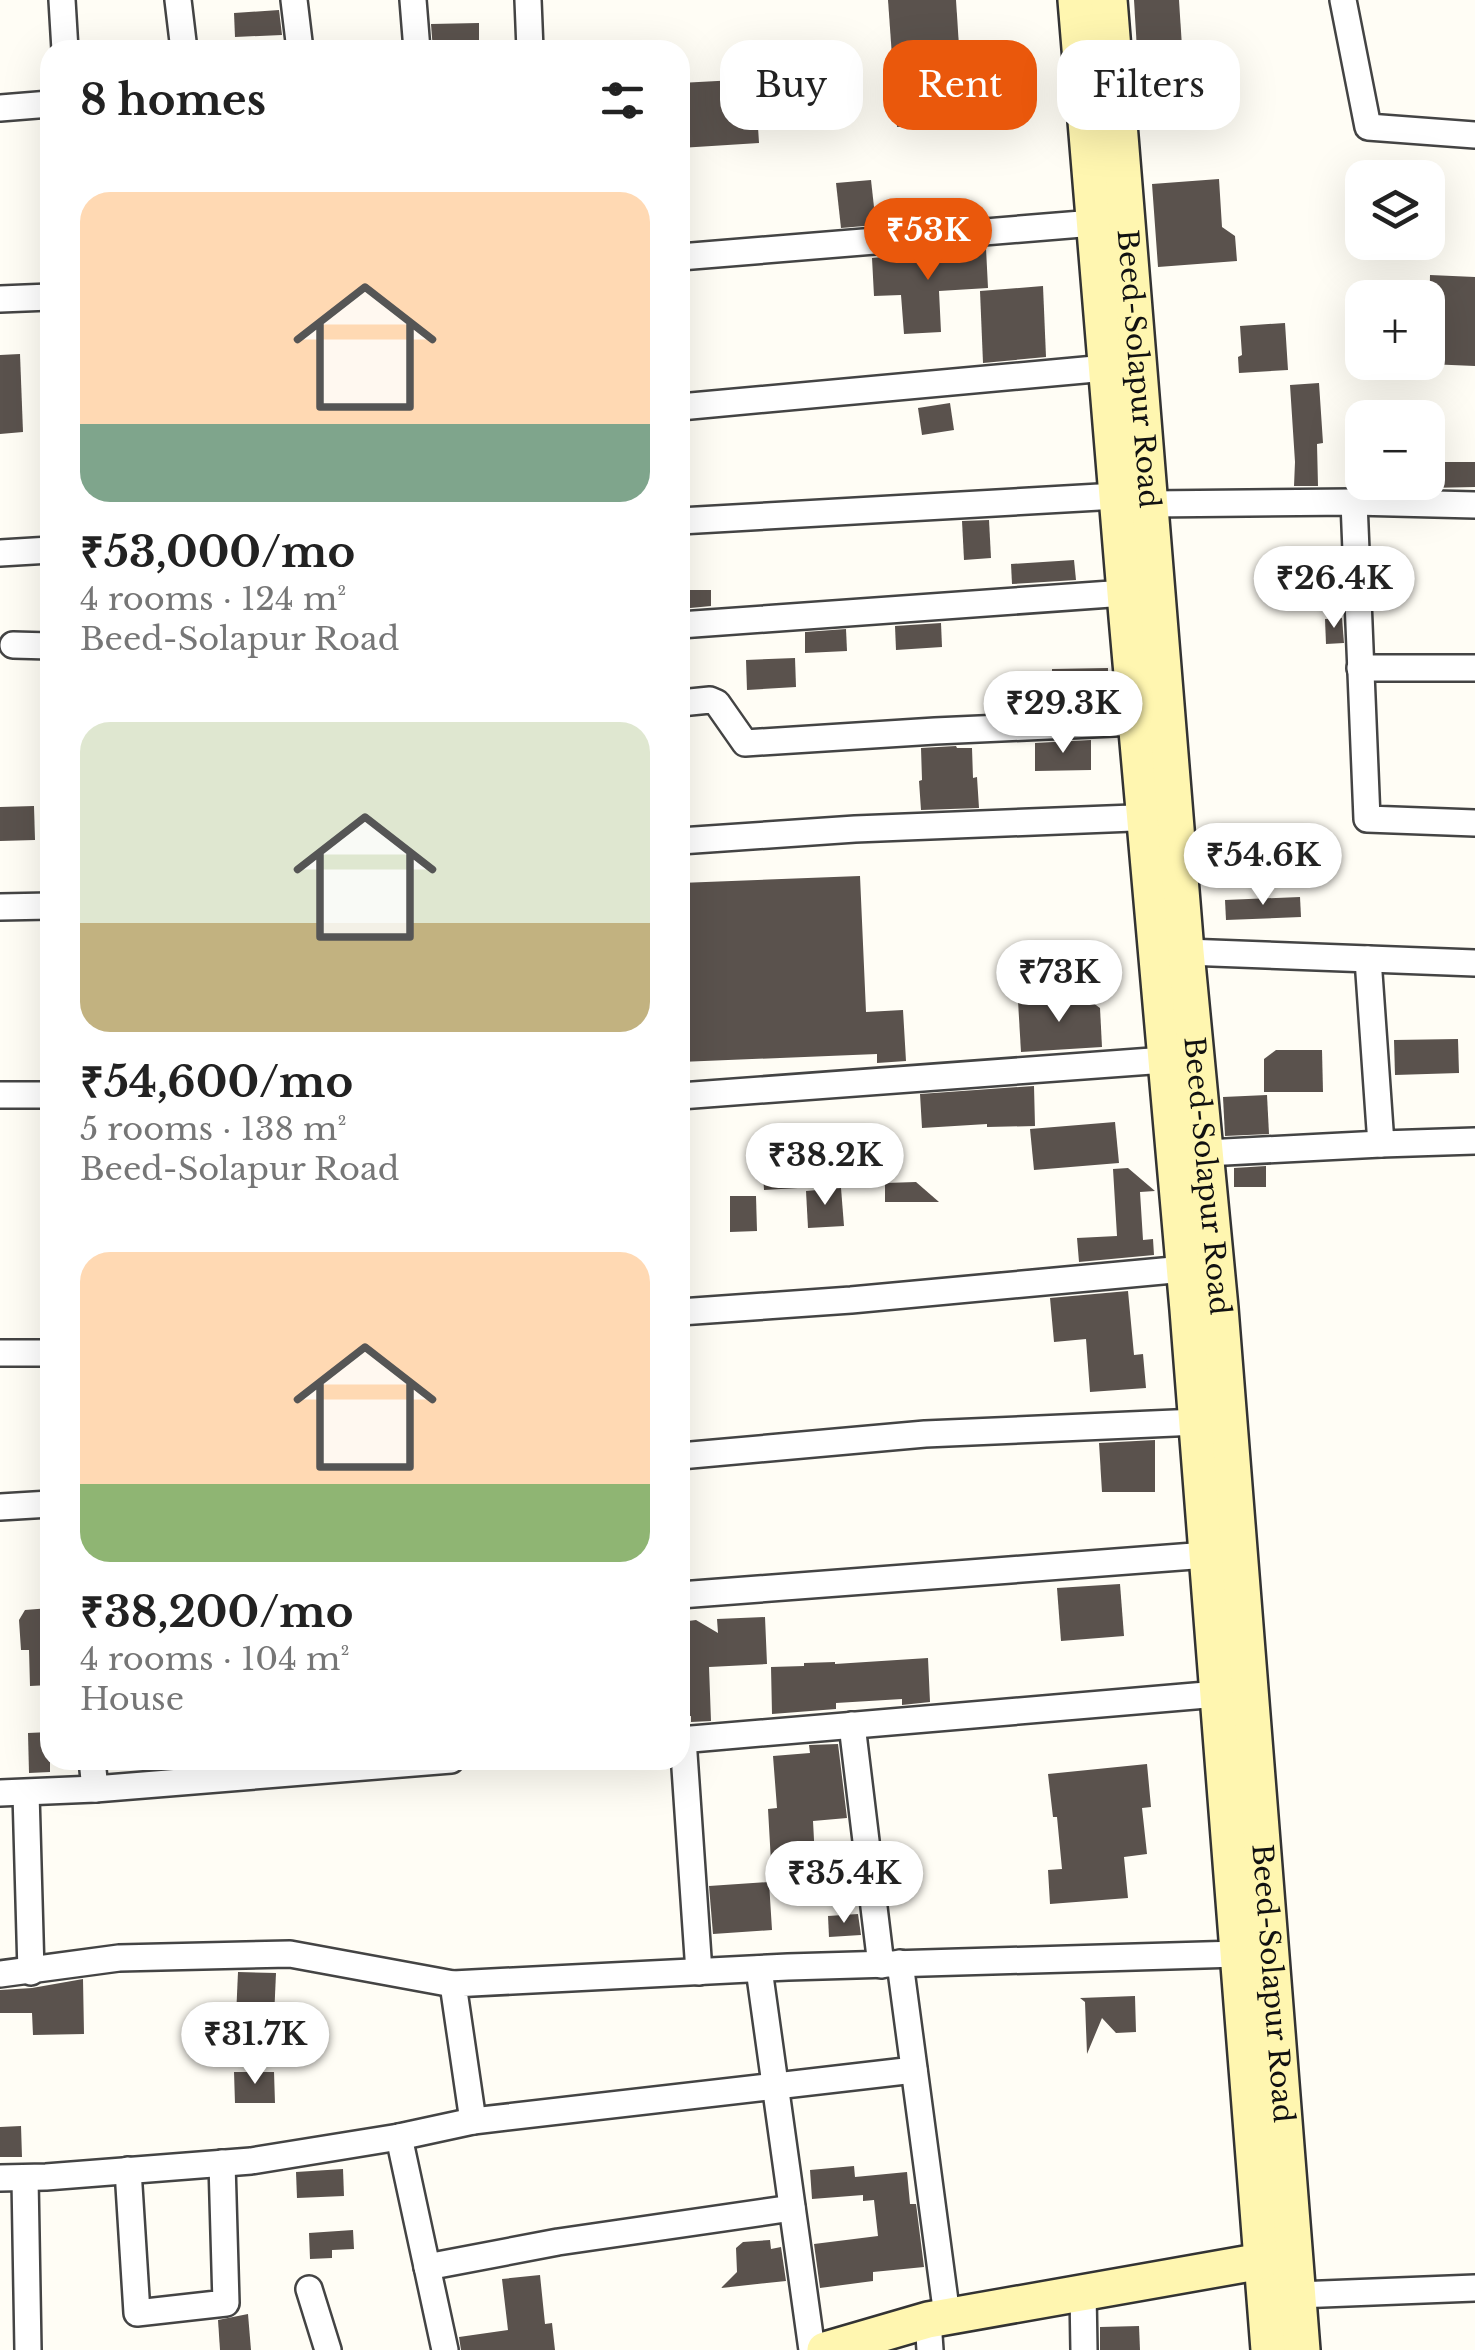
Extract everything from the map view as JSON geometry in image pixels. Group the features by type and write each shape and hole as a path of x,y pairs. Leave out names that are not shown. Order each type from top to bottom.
{"main road":[{"name":"Beed-Solapur Road","path":"1076,0 1106,368 1133,500 1125,593 1197,1422 1269,2350"},
{"name":"Beed-Solapur Road","path":"1108,0 1133,500 1206,1153 1302,2350"},
{"path":"825,2350 935,2329 1083,2292 1262,2261"}],"street":[{"path":"62,0 65,40"},
{"path":"178,0 183,40"},
{"path":"294,0 299,40"},
{"path":"413,0 416,40"},
{"path":"528,0 530,40"},
{"path":"1343,0 1368,128 1475,135"},
{"path":"0,108 40,105"},
{"path":"690,256 1094,223"},
{"path":"0,300 40,297"},
{"path":"690,406 1106,368"},
{"path":"690,521 1133,500 1475,505"},
{"path":"1354,502 1367,819 1475,823"},
{"path":"0,554 40,551"},
{"path":"690,624 1125,593"},
{"path":"13,645 40,646"},
{"path":"1360,668 1475,668"},
{"path":"690,702 710,700 717,704 745,743 1136,722"},
{"path":"690,841 856,829 1133,818 1144,814"},
{"path":"0,907 40,906"},
{"path":"1186,952 1475,963"},
{"path":"1368,959 1381,1144"},
{"path":"690,1095 1165,1060"},
{"path":"0,1095 40,1095"},
{"path":"1206,1153 1475,1141"},
{"path":"690,1311 1184,1268"},
{"path":"0,1354 40,1353"},
{"path":"690,1455 925,1434 1197,1422"},
{"path":"0,1507 40,1505"},
{"path":"690,1594 1207,1555"},
{"path":"690,1739 1218,1694"},
{"path":"852,1725 890,1964 914,2070 935,2329"},
{"path":"93,1770 94,1788"},
{"path":"0,1793 94,1788 210,1770"},
{"path":"684,1770 699,1972"},
{"path":"26,1793 31,1972"},
{"path":"0,1974 119,1958 290,1954 453,1984 758,1969 1238,1954"},
{"path":"758,1969 812,2350"},
{"path":"453,1984 474,2121"},
{"path":"28,2350 12,2178 252,2161 474,2121 914,2070"},
{"path":"398,2137 444,2350"},
{"path":"128,2170 137,2313 226,2302 222,2163"},
{"path":"427,2267 558,2242 792,2208"},
{"path":"1297,2295 1475,2288"},
{"path":"310,2289 328,2350"},
{"path":"1083,2292 1084,2350"}],"building":[{"path":"888,0 956,0 959,40 891,40"},
{"path":"1134,0 1179,0 1182,40 1136,40"},
{"path":"279,10 282,35 235,37 234,13"},
{"path":"479,23 479,40 432,40 431,24"},
{"path":"720,81 720,130 758,130 759,143 690,147 690,82"},
{"path":"1219,179 1222,227 1235,236 1237,261 1158,267 1152,184"},
{"path":"871,180 876,225 841,228 836,183"},
{"path":"986,248 988,288 939,291 941,332 904,334 901,295 874,296 872,258 949,251 957,258 964,250"},
{"path":"1430,275 1475,277 1475,366 1445,365 1445,280 1430,280"},
{"path":"1043,286 1046,357 983,363 980,291"},
{"path":"1285,323 1288,370 1239,373 1240,326"},
{"path":"20,354 23,432 0,434 0,355"},
{"path":"1319,383 1323,443 1317,444 1318,486 1294,486 1290,385"},
{"path":"950,403 954,430 922,435 918,408"},
{"path":"1445,462 1475,462 1475,487 1445,488"},
{"path":"989,520 991,558 964,560 962,521"},
{"path":"1074,560 1076,580 1012,584 1011,564"},
{"path":"690,590 711,590 711,606 690,608"},
{"path":"1342,618 1344,643 1326,644 1325,619"},
{"path":"941,623 942,647 896,650 895,626"},
{"path":"846,629 847,651 805,653 805,632"},
{"path":"795,658 796,687 747,690 746,660"},
{"path":"1108,668 1108,707 1052,709 1052,669"},
{"path":"1091,740 1091,770 1035,771 1035,743"},
{"path":"921,748 972,748 979,808 921,810"},
{"path":"34,806 35,840 0,841 0,807"},
{"path":"860,876 866,1012 903,1010 906,1061 877,1063 877,1054 690,1062 690,883"},
{"path":"1300,897 1301,917 1226,920 1225,900"},
{"path":"1085,997 1100,1008 1102,1047 1021,1052 1018,1001"},
{"path":"1458,1039 1459,1073 1395,1075 1394,1040"},
{"path":"1276,1050 1322,1050 1323,1092 1264,1092 1264,1059"},
{"path":"1034,1086 1035,1126 922,1128 920,1094"},
{"path":"1267,1095 1269,1134 1225,1136 1223,1097"},
{"path":"1115,1122 1119,1163 1034,1170 1030,1129"},
{"path":"812,1156 815,1187 764,1190 762,1160"},
{"path":"1266,1166 1266,1187 1234,1187 1234,1168"},
{"path":"1128,1168 1155,1191 1140,1192 1143,1240 1153,1239 1154,1255 1079,1262 1077,1238 1117,1236 1113,1169"},
{"path":"916,1182 939,1202 885,1202 885,1183"},
{"path":"841,1188 844,1226 808,1228 806,1191"},
{"path":"730,1196 756,1196 757,1231 730,1232"},
{"path":"1128,1291 1134,1355 1143,1354 1146,1388 1090,1392 1086,1339 1054,1342 1050,1298"},
{"path":"1155,1440 1155,1492 1102,1492 1099,1443"},
{"path":"1120,1584 1124,1636 1061,1641 1057,1588"},
{"path":"40,1609 40,1686 30,1686 29,1650 21,1650 19,1620 25,1610"},
{"path":"765,1617 767,1664 709,1667 711,1721 691,1722 690,1621 696,1620 718,1633 717,1619"},
{"path":"928,1658 930,1702 902,1705 902,1699 836,1703 836,1709 772,1714 771,1667"},
{"path":"40,1732 40,1770 50,1772 29,1773 28,1733"},
{"path":"838,1744 847,1818 813,1821 815,1859 771,1862 768,1809 777,1808 773,1756 810,1753 809,1745"},
{"path":"1147,1764 1151,1807 1142,1808 1147,1854 1124,1857 1128,1898 1050,1904 1048,1870 1062,1869 1048,1774"},
{"path":"769,1882 772,1930 713,1934 709,1886"},
{"path":"858,1914 861,1935 829,1937 828,1916"},
{"path":"238,1972 276,1973 274,2018 236,2017"},
{"path":"83,1979 84,2034 33,2035 32,2013 0,2013 0,1990"},
{"path":"1135,1996 1136,2032 1116,2033 1102,2018 1087,2054 1085,2002 1080,1998"},
{"path":"234,2072 274,2072 275,2103 235,2103"},
{"path":"21,2126 22,2157 0,2157 0,2127"},
{"path":"854,2166 855,2177 907,2172 910,2204 916,2204 924,2267 873,2272 873,2281 820,2288 814,2244 878,2236 874,2200 863,2201 863,2195 812,2199 810,2170"},
{"path":"343,2169 344,2196 297,2198 296,2172"},
{"path":"353,2230 354,2249 332,2250 332,2258 310,2259 309,2233"},
{"path":"770,2240 771,2249 781,2247 786,2281 721,2288 737,2272 736,2248 743,2242"},
{"path":"540,2275 545,2324 552,2323 555,2350 461,2350 459,2337 508,2330 502,2279"},
{"path":"248,2314 251,2350 220,2350 218,2320"},
{"path":"1139,2326 1140,2350 1100,2350 1100,2327"}]}
